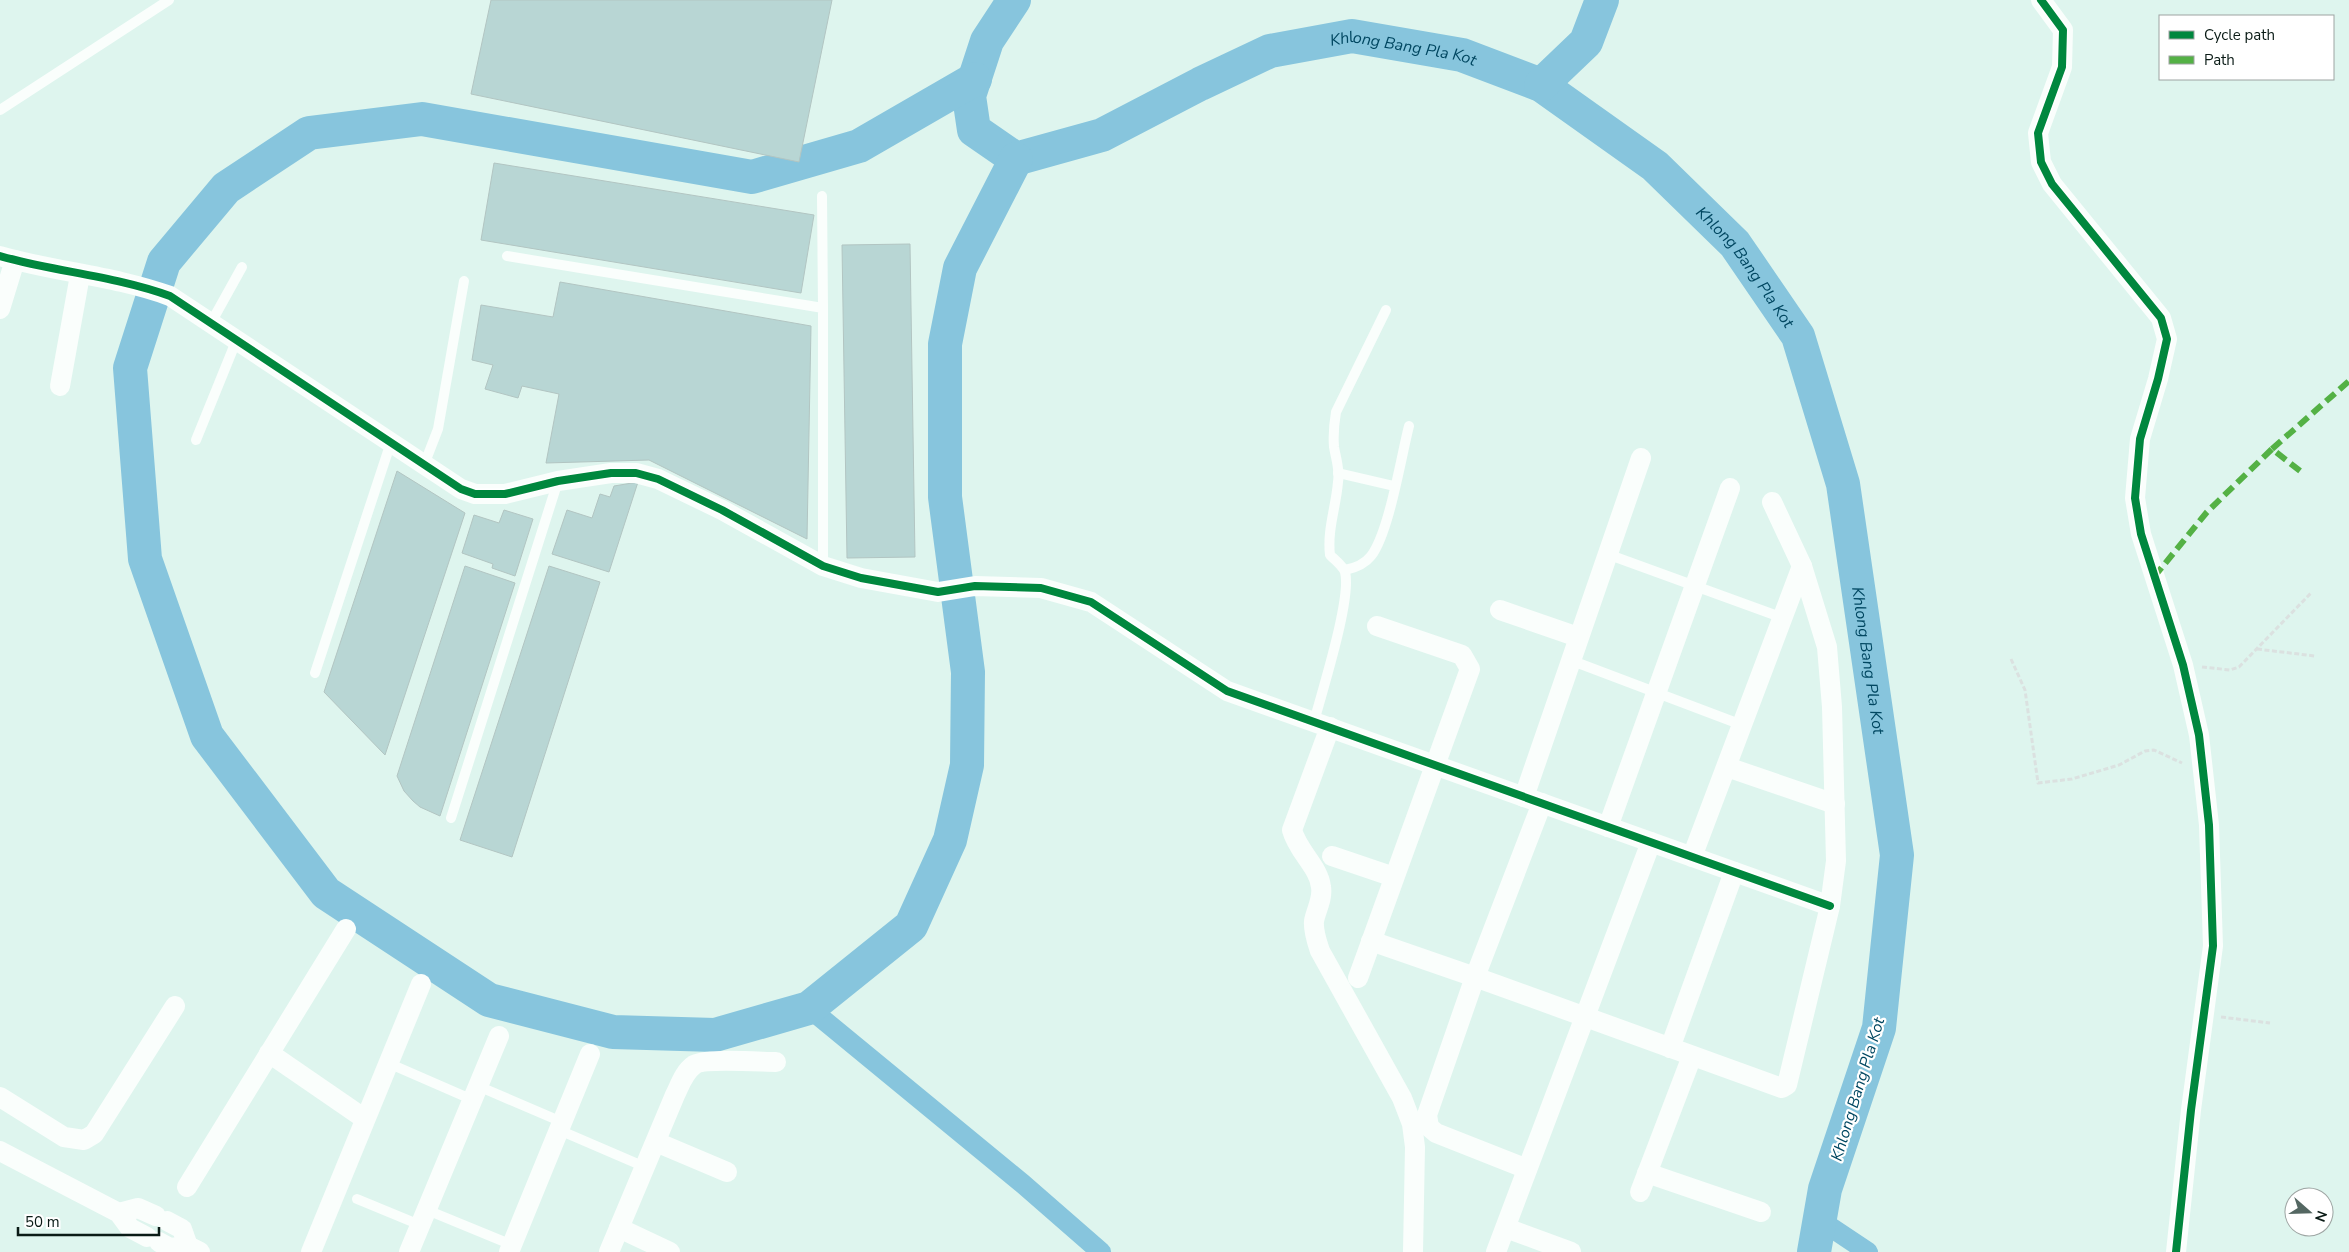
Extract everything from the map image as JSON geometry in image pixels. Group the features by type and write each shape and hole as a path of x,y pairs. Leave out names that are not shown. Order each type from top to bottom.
{"street":[{"path":"2041,0 2063,30 2062,67 2038,134 2041,162 2052,184 2161,318 2167,339 2158,379 2140,439 2135,498 2141,534 2183,665 2198,735 2209,825 2213,946 2191,1110 2176,1252"},
{"path":"0,309 8,258 161,292 212,321 456,486 475,494 505,494 558,481 623,472 646,475 722,510 823,566 869,580 938,592 975,586 1041,588 1091,602 1228,691 1830,906"},
{"path":"60,386 80,274"},
{"path":"1527,1169 1436,1133 1429,1127 1427,1115 1533,800 1570,660 1641,458"},
{"path":"1608,827 1730,488"},
{"path":"1371,941 1782,1088 1788,1086 1830,906 1836,861 1835,804 1828,647 1802,566 1772,502"},
{"path":"1692,857 1802,566"},
{"path":"1500,610 1578,637"},
{"path":"1358,978 1470,669 1468,662 1462,655 1377,626"},
{"path":"1322,725 1292,830 1296,844 1315,869 1321,887 1314,921 1315,934 1320,951 1402,1098 1412,1124 1415,1147 1413,1252"},
{"path":"1727,767 1835,804"},
{"path":"1496,1252 1583,1017 1651,842"},
{"path":"1332,856 1394,876"},
{"path":"1670,1048 1734,872"},
{"path":"187,1187 346,929"},
{"path":"311,1252 421,984"},
{"path":"0,1097 64,1137 84,1140 94,1134 175,1006"},
{"path":"409,1252 499,1036"},
{"path":"270,1053 365,1119"},
{"path":"510,1248 590,1054"},
{"path":"1640,1192 1692,1056"},
{"path":"609,1252 684,1077 694,1064 709,1062 776,1062"},
{"path":"656,1142 726,1172"},
{"path":"0,1151 119,1212 130,1228 170,1248 194,1249"},
{"path":"1647,1173 1761,1212"},
{"path":"119,1212 138,1208 161,1218 182,1229 194,1249"},
{"path":"619,1228 670,1252"},
{"path":"1506,1228 1571,1252"}],"lane":[{"path":"0,110 169,0"},
{"path":"822,196 823,566"},
{"path":"507,256 823,308"},
{"path":"212,321 242,267"},
{"path":"424,465 438,429 464,281"},
{"path":"1322,725 1347,585 1344,570 1330,555 1328,540 1338,473 1333,428 1336,412 1386,310"},
{"path":"196,440 237,339"},
{"path":"1344,570 1358,567 1371,556 1383,534 1409,426"},
{"path":"315,673 391,442"},
{"path":"1338,473 1394,486"},
{"path":"451,818 558,481"},
{"path":"1607,554 1783,618"},
{"path":"1570,660 1742,725"},
{"path":"388,1063 475,1093 561,1126 645,1167"},
{"path":"356,1199 424,1218 510,1248"}],"path":[{"path":"2183,665 2230,670 2239,667 2312,592"},
{"path":"2257,648 2315,656"},
{"path":"2011,658 2025,690 2038,784 2072,779 2119,766 2145,751 2154,750 2203,772"},
{"path":"2204,1016 2270,1023"}],"building":[{"path":"491,0 832,0 799,162 471,94"},
{"path":"494,163 814,215 801,293 481,240"},
{"path":"910,244 915,557 847,558 842,245"},
{"path":"560,282 811,326 807,539 649,460 546,463 559,394 522,386 518,398 485,389 493,365 472,360 481,305 553,317"},
{"path":"397,471 465,513 385,755 324,692"},
{"path":"638,482 609,572 552,554 567,510 592,518 600,494 610,497 614,486"},
{"path":"504,510 533,519 515,576 492,568 493,564 462,553 474,515 499,523"},
{"path":"465,566 515,583 440,816 420,807 413,801 404,791 397,776"},
{"path":"549,566 600,582 512,857 460,840"}],"waterway":[{"name":"Khlong Bang Pla Kot","path":"1014,0 987,41 969,96 974,130 1016,159 1102,135 1200,84 1270,51 1352,36 1462,55 1541,85 1655,166 1735,244 1798,336 1843,484 1897,855 1879,1028 1825,1189 1814,1252"},
{"path":"1541,85 1586,42 1602,0"},
{"path":"975,79 859,146 752,177 422,119 309,133 226,188 164,262 130,368 145,559 207,736 326,893 489,1000 613,1032 715,1035 809,1008 911,926 950,840 967,765 968,672 945,497 945,344 960,268 1016,159"},
{"path":"809,1008 1023,1184 1101,1252"},
{"path":"1820,1220 1868,1252"}],"marked path":[{"path":"2272,449 2349,381"},
{"path":"2154,577 2207,512 2272,449 2304,474"}],"cycle path":[{"path":"2041,0 2063,30 2062,67 2038,133 2041,162 2052,184 2161,318 2167,339 2158,379 2140,439 2135,498 2141,534 2183,665 2199,735 2209,825 2213,946 2191,1110 2176,1252"},
{"path":"0,256 107,279 170,296 461,489 475,494 505,494 558,481 611,473 636,473 658,479 722,510 823,566 861,578 938,592 975,586 1041,588 1091,602 1227,691 1830,906"}]}
